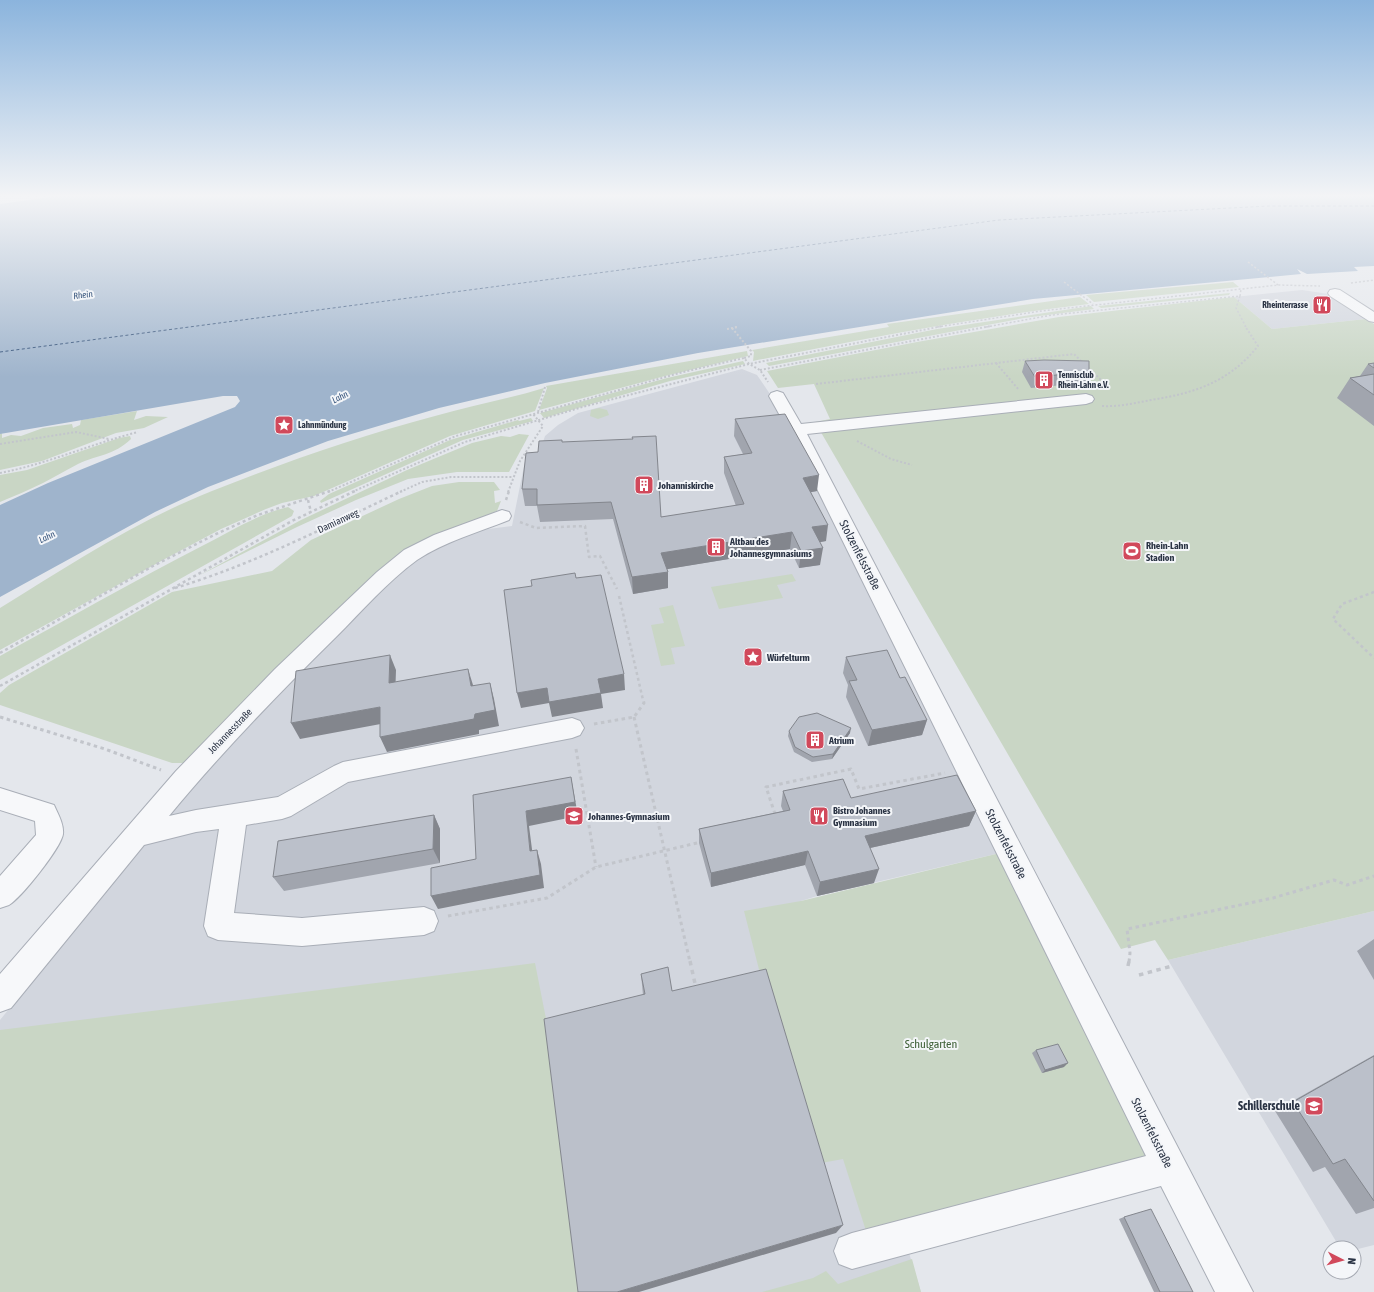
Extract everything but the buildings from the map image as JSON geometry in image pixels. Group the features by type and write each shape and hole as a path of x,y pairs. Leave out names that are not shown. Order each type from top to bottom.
{"street":[{"path":"1329,289 1374,318"},
{"path":"1350,303 1364,301"},
{"name":"Stolzenfelsstraße","path":"777,396 796,430 968,768 1169,1167 1235,1292"},
{"path":"796,430 1082,399"},
{"name":"Johannesstraße","path":"0,997 185,778 283,676 396,566 411,555 441,540 502,516"},
{"path":"135,836 196,821 282,808 343,773 572,728"},
{"path":"0,799 45,814 50,831 48,838 38,852 0,895"},
{"path":"234,816 218,926 302,932 424,921"},
{"path":"852,1251 1169,1167"}],"path":[{"path":"1248,262 1278,285"},
{"path":"1345,283 1374,280"},
{"path":"1064,282 1093,304"},
{"path":"0,686 245,546 311,512 464,442 586,406 749,364 934,328 1093,304 1278,285 1329,289"},
{"path":"1082,399 1099,406 1114,407 1176,396 1204,389 1224,379 1248,360 1258,346 1249,330 1239,318 1236,306 1241,289"},
{"path":"744,358 749,364 760,370 1052,315 1240,296"},
{"path":"727,329 738,327"},
{"path":"0,653 209,538 279,507 308,500 456,436 683,372 751,356 751,351 732,328"},
{"path":"816,384 1074,354 1103,382"},
{"path":"996,362 1031,404"},
{"path":"538,412 546,388 545,387"},
{"path":"533,414 543,426 529,443 512,477 502,516 536,528 585,526 589,557 600,556 617,589"},
{"path":"839,425 841,431 869,448 891,459 912,465"},
{"path":"0,444 76,432 109,439"},
{"path":"0,473 29,468 109,439 138,432"},
{"name":"Damianweg","path":"169,590 211,577 293,542 422,482 451,477 512,477"},
{"path":"308,500 311,512"},
{"path":"1374,592 1342,604 1333,618 1374,658"},
{"path":"596,867 572,728 634,717 644,703 619,596"},
{"path":"0,717 105,749 115,754 185,778"},
{"path":"634,717 697,988 690,990"},
{"path":"776,817 766,787 851,769 859,790 968,768"},
{"path":"424,921 547,898 596,867 702,841"},
{"path":"1128,966 1130,953 1127,929 1273,898 1334,880 1347,885 1374,876"},
{"path":"1139,975 1172,966"}],"shaded area":[{"path":"1302,290 1329,294 1366,319 1272,329 1234,297"},
{"name":"Johannes-Gymnasium","path":"742,369 757,375 772,397 1000,853 801,901 921,1292 0,1292 0,1020 195,779 291,678 408,565 442,545 480,530 512,526 524,466 540,451 545,436 558,425 578,413"},
{"name":"Schillerschule","path":"1374,911 1374,1245 1362,1248 1362,1240 1335,1240 1168,960"}],"green space":[{"path":"1233,282 1239,287 1094,302 1086,295"},
{"path":"1230,293 1229,295 1101,308 1098,306"},
{"path":"1080,297 1089,304 962,322 753,361 754,352 752,350 889,327 887,324"},
{"path":"1234,297 1272,329 1366,319 1374,324 1374,911 1168,960 1155,940 1121,949 815,422 830,419 814,384 778,388 767,371 917,342 1059,317"},
{"path":"1091,306 1094,309 1024,318 769,366 766,363 937,329"},
{"path":"747,351 748,356 665,376 539,410 547,388 546,386"},
{"path":"743,361 745,364 670,381 544,418 540,413 667,378"},
{"path":"544,388 535,411 450,436 314,496 282,503 221,529 0,650 0,608 77,560 156,516 239,480 351,441 435,416"},
{"path":"599,408 607,410 609,415 598,419 590,416 591,410"},
{"path":"137,411 134,420 146,416 168,417 144,428 116,433 42,461 0,470 0,434 2,433 2,438 11,435 21,436 43,428 72,424 73,428 80,425 81,420"},
{"path":"531,418 533,421 463,440 321,503 320,501 329,494 450,440 518,420"},
{"path":"519,434 529,435 509,472 457,472 408,479 356,500 297,527 198,576 301,520 407,470 472,443 501,436 510,437"},
{"path":"130,436 131,439 118,449 78,464 38,486 0,502 0,475 27,470 119,438"},
{"path":"459,482 494,482 500,490 494,491 495,503 501,501 497,511 434,538 188,763 172,763 0,705 0,693 9,685 172,592 272,571 311,540 399,499 432,486"},
{"path":"288,507 294,511 292,516 0,680 0,656 233,529 266,514"},
{"path":"792,574 796,581 777,585 783,598 719,609 711,587"},
{"path":"673,605 685,646 671,648 675,664 661,666 651,625 664,623 659,608"},
{"name":"Schulgarten","path":"1000,853 1146,1157 867,1234 843,1159 816,1164 763,985 744,911 801,901"},
{"path":"535,963 549,1034 582,1292 0,1292 0,1030"},
{"path":"912,1259 921,1292 762,1292 813,1278 826,1271 838,1284"}],"water":[{"path":"0,256 1374,256 1374,266 1354,267 1358,271 1307,274 1297,269 1301,274 1033,299 698,353 545,383 439,408 328,441 208,487 155,512 0,597 0,505 48,483 235,407 240,401 237,396 223,396 0,434"}],"ferry route":[{"path":"0,352 724,256"}],"place":[{"name":"Rheinterrasse","path":"1322,305"},
{"name":"Tennisclub Rhein-Lahn e.V.","path":"1044,380"},
{"name":"Lahnmündung","path":"284,425"},
{"name":"Johanniskirche","path":"644,485"},
{"name":"Altbau des Johannesgymnasiums","path":"716,547"},
{"name":"Rhein-Lahn Stadion","path":"1132,551"},
{"name":"Würfelturm","path":"753,657"},
{"name":"Atrium","path":"815,740"},
{"name":"Johannes-Gymnasium","path":"574,816"},
{"name":"Bistro Johannes Gymnasium","path":"819,816"},
{"name":"Schillerschule","path":"1314,1106"}],"water label":[{"name":"Rhein","path":"83,295"},
{"name":"Lahn","path":"340,397"},
{"name":"Lahn","path":"47,537"}]}
